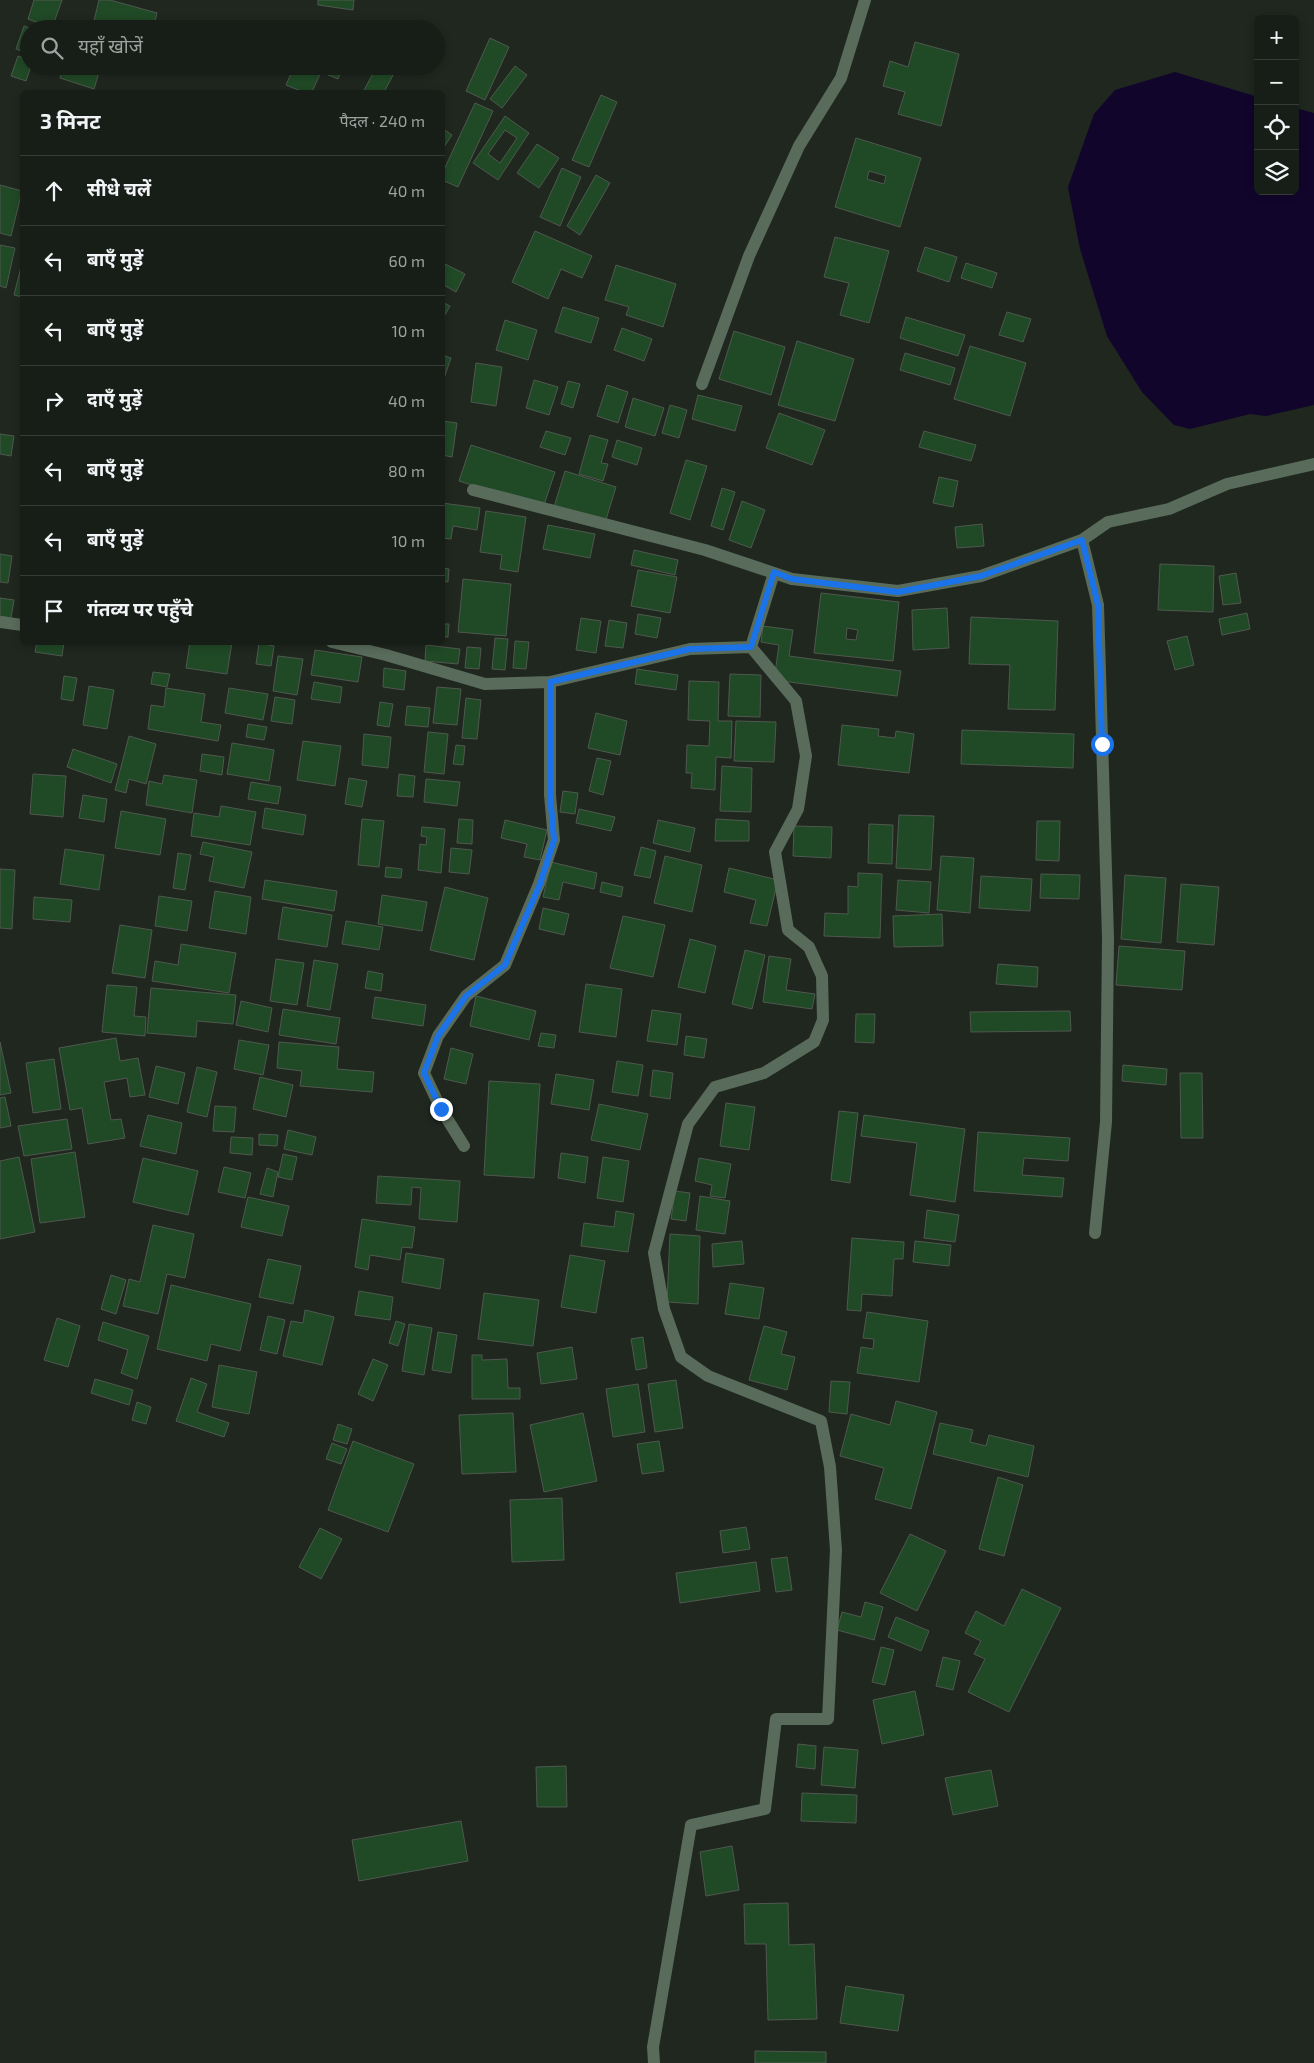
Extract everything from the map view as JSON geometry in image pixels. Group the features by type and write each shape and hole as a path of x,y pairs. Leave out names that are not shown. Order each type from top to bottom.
{"street":[{"path":"702,384 750,256 796,155 841,78 865,0"},
{"path":"473,490 705,550 792,579 898,592 981,576 1082,540 1108,522 1169,509 1226,484 1314,464"},
{"path":"1082,540 1098,605 1108,938 1106,1122 1096,1233"},
{"path":"751,647 774,572"},
{"path":"0,622 20,625"},
{"path":"344,645 485,684 550,682 690,649 751,647"},
{"path":"654,2063 653,2047 691,1825 765,1809 776,1719 828,1719 836,1550 830,1466 821,1421 708,1376 681,1357 664,1309 654,1253 688,1124 715,1087 764,1073 814,1042 823,1020 822,976 810,947 788,930 775,852 798,809 806,756 796,701 751,647"},
{"path":"464,1146 441,1109 424,1073 438,1036 466,996 505,965 540,884 554,840 550,794 550,682"}],"shaded area":[{"path":"1175,72 1254,96 1254,195 1299,195 1299,109 1314,113 1314,405 1266,416 1250,414 1190,429 1174,425 1142,392 1107,336 1080,249 1068,187 1094,114 1115,90"}],"building":[{"path":"34,0 62,0 55,20 28,19"},
{"path":"99,0 110,0 157,13 155,20 94,20"},
{"path":"318,0 354,0 353,10 318,5"},
{"path":"20,38 20,51 16,49"},
{"path":"490,38 509,47 485,100 466,91"},
{"path":"915,42 959,54 941,126 898,114 905,92 883,86 890,61 908,67"},
{"path":"18,56 20,57 20,75 28,75 26,81 11,76"},
{"path":"515,66 527,75 502,108 490,99"},
{"path":"61,75 98,75 94,89 60,78"},
{"path":"290,75 320,75 313,90 298,90 286,85"},
{"path":"328,75 340,75 338,79"},
{"path":"372,75 393,75 385,90 364,90"},
{"path":"601,95 617,102 589,167 572,160"},
{"path":"475,103 493,111 458,187 445,181 445,168"},
{"path":"505,116 529,133 498,180 473,163","holes":["505,130 517,138 500,163 488,154"]},
{"path":"445,130 452,135 445,146"},
{"path":"856,138 921,158 900,227 835,207","holes":["869,171 886,176 884,184 867,179"]},
{"path":"537,144 559,158 539,188 517,173"},
{"path":"562,168 581,177 560,226 540,217"},
{"path":"596,175 610,183 580,235 567,226"},
{"path":"0,185 20,190 20,199 11,236 0,233"},
{"path":"535,231 592,256 582,278 561,269 548,299 512,282"},
{"path":"835,237 889,251 869,323 840,315 849,283 824,277"},
{"path":"0,245 15,248 6,288 0,286"},
{"path":"925,247 957,257 949,282 917,271"},
{"path":"966,263 997,273 992,288 961,278"},
{"path":"445,264 465,274 456,292 445,286"},
{"path":"616,265 676,284 663,327 626,315 629,307 605,300"},
{"path":"20,271 20,296 14,295"},
{"path":"445,304 450,306 445,315"},
{"path":"563,307 599,318 591,343 555,332"},
{"path":"1007,312 1031,319 1023,342 999,335"},
{"path":"906,317 965,335 958,356 900,338"},
{"path":"505,320 537,330 528,360 496,350"},
{"path":"622,328 652,339 644,361 614,350"},
{"path":"734,331 785,347 771,395 719,379"},
{"path":"797,341 854,359 835,421 778,405"},
{"path":"970,346 1026,363 1010,416 954,399"},
{"path":"905,353 955,368 950,385 900,370"},
{"path":"445,356 451,358 445,375"},
{"path":"476,363 502,367 496,406 471,402"},
{"path":"534,380 558,387 549,415 526,408"},
{"path":"568,381 580,384 573,408 561,404"},
{"path":"607,385 628,392 618,423 597,416"},
{"path":"698,395 742,406 735,431 692,419"},
{"path":"633,398 664,408 655,436 625,427"},
{"path":"670,405 687,410 679,438 662,433"},
{"path":"779,413 825,430 812,465 766,448"},
{"path":"445,421 457,423 452,457 445,456"},
{"path":"546,431 571,438 565,455 540,447"},
{"path":"924,431 976,445 971,461 919,447"},
{"path":"0,434 14,436 11,456 0,454"},
{"path":"590,435 608,440 601,463 608,464 603,481 579,474"},
{"path":"617,440 642,448 637,465 612,457"},
{"path":"471,445 555,472 543,508 459,481"},
{"path":"686,460 707,466 690,520 670,513"},
{"path":"565,471 616,487 605,523 554,507"},
{"path":"939,477 958,481 953,507 933,503"},
{"path":"722,488 735,492 723,530 711,526"},
{"path":"742,501 765,510 751,548 729,540"},
{"path":"445,503 480,508 477,530 453,526 451,539 445,538"},
{"path":"486,511 526,517 518,572 500,569 502,555 480,552"},
{"path":"982,524 984,546 957,548 955,527"},
{"path":"548,525 595,534 590,558 543,549"},
{"path":"634,550 678,560 675,575 631,565"},
{"path":"0,554 12,556 8,583 0,582"},
{"path":"1160,564 1214,566 1213,612 1158,610"},
{"path":"445,568 449,569 448,582 445,582"},
{"path":"638,570 677,577 670,613 631,606"},
{"path":"1236,573 1241,603 1223,605 1219,576"},
{"path":"463,579 511,584 506,636 458,632"},
{"path":"821,593 899,602 893,661 814,653","holes":["847,628 858,630 856,640 846,639"]},
{"path":"0,598 14,600 11,618 0,616"},
{"path":"947,608 949,648 913,650 912,610"},
{"path":"1247,613 1250,629 1222,635 1219,619"},
{"path":"638,614 661,618 657,638 635,634"},
{"path":"971,617 1058,621 1055,710 1008,709 1010,665 969,664"},
{"path":"581,618 601,621 596,653 576,650"},
{"path":"609,620 627,623 623,648 605,646"},
{"path":"445,624 449,624 448,637 445,637"},
{"path":"763,626 793,630 789,656 901,671 897,696 774,680 779,645 761,642"},
{"path":"1187,636 1194,665 1175,670 1167,641"},
{"path":"495,638 508,639 505,670 492,669"},
{"path":"515,641 529,642 526,669 513,668"},
{"path":"36,645 64,645 62,656 35,652"},
{"path":"190,645 232,645 227,674 186,668"},
{"path":"259,645 274,646 271,666 256,664"},
{"path":"426,645 460,649 458,664 425,661"},
{"path":"467,647 481,648 479,669 465,668"},
{"path":"315,650 362,657 358,682 311,675"},
{"path":"278,656 303,659 297,695 273,691"},
{"path":"384,668 406,671 404,690 383,687"},
{"path":"637,669 678,675 676,690 635,684"},
{"path":"153,672 170,674 167,687 151,684"},
{"path":"730,674 761,675 760,717 728,716"},
{"path":"64,676 77,678 73,701 61,699"},
{"path":"689,681 719,682 718,721 732,721 731,758 716,757 715,790 691,788 692,773 686,773 687,745 709,746 710,721 688,720"},
{"path":"314,682 342,687 340,703 311,699"},
{"path":"89,686 114,690 107,729 83,725"},
{"path":"437,687 461,689 457,725 433,723"},
{"path":"166,688 205,694 201,722 221,725 218,741 148,729 151,705 164,707"},
{"path":"229,688 268,694 263,720 225,713"},
{"path":"275,697 295,700 292,724 271,721"},
{"path":"466,698 481,700 477,739 462,738"},
{"path":"380,702 393,704 389,727 377,725"},
{"path":"407,706 430,708 428,727 405,725"},
{"path":"596,713 627,721 620,755 588,748"},
{"path":"736,721 776,722 774,762 734,761"},
{"path":"248,724 267,727 264,740 246,737"},
{"path":"842,725 879,729 878,736 895,738 896,731 914,734 909,773 838,765"},
{"path":"962,730 1074,734 1073,768 961,764"},
{"path":"428,732 448,734 444,774 424,772"},
{"path":"364,734 391,737 388,768 362,765"},
{"path":"129,736 156,744 146,784 129,779 126,793 115,790"},
{"path":"303,741 341,746 335,786 297,780"},
{"path":"232,743 274,750 269,781 227,774"},
{"path":"456,745 465,746 463,765 453,764"},
{"path":"73,749 117,764 111,783 67,767"},
{"path":"202,754 224,757 222,775 200,771"},
{"path":"597,758 611,761 603,795 589,791"},
{"path":"722,766 752,768 751,812 720,811"},
{"path":"33,774 66,776 63,817 30,814"},
{"path":"399,774 415,776 413,797 397,796"},
{"path":"164,775 197,780 192,813 146,805 149,781 162,784"},
{"path":"349,778 367,781 362,807 345,804"},
{"path":"426,779 460,782 457,806 424,802"},
{"path":"251,782 281,787 278,804 248,799"},
{"path":"563,791 578,793 575,814 560,812"},
{"path":"83,795 107,799 104,822 79,818"},
{"path":"221,806 256,812 250,845 191,836 194,813 219,817"},
{"path":"265,808 306,815 303,835 262,828"},
{"path":"579,809 615,817 611,831 576,823"},
{"path":"121,811 166,819 160,855 115,848"},
{"path":"899,815 934,816 931,870 896,868"},
{"path":"362,819 384,821 379,867 358,865"},
{"path":"459,819 473,820 472,844 457,843"},
{"path":"716,819 749,821 749,841 715,841"},
{"path":"505,820 547,830 540,860 524,857 527,844 501,838"},
{"path":"658,820 695,828 690,852 653,843"},
{"path":"1037,821 1060,821 1059,861 1036,860"},
{"path":"869,824 893,825 892,864 868,863"},
{"path":"794,826 832,827 831,858 793,856"},
{"path":"422,827 445,829 441,873 418,870 420,844 426,845 427,837 421,836"},
{"path":"203,842 252,852 244,888 209,881 214,857 200,854"},
{"path":"641,847 656,851 650,878 634,875"},
{"path":"451,848 472,850 469,874 449,872"},
{"path":"65,849 104,855 99,890 60,884"},
{"path":"178,853 191,855 185,890 173,888"},
{"path":"665,856 702,865 692,912 654,903"},
{"path":"941,856 974,858 970,913 937,910"},
{"path":"551,862 597,873 594,889 563,882 559,900 543,897"},
{"path":"386,867 402,869 401,878 385,877"},
{"path":"729,868 778,880 767,926 750,923 756,900 724,892"},
{"path":"0,869 15,870 12,929 0,928"},
{"path":"858,873 882,874 880,938 824,936 825,913 848,914 848,886 858,887"},
{"path":"1041,874 1080,875 1079,899 1040,898"},
{"path":"1125,875 1166,878 1161,943 1121,939"},
{"path":"981,876 1032,879 1030,911 979,908"},
{"path":"265,880 337,891 334,911 262,899"},
{"path":"898,880 931,882 929,913 896,910"},
{"path":"602,882 623,887 621,897 600,892"},
{"path":"1181,884 1219,887 1214,945 1177,942"},
{"path":"445,887 488,898 474,960 430,950"},
{"path":"215,891 251,897 246,934 209,928"},
{"path":"382,895 427,902 422,931 378,924"},
{"path":"159,896 192,901 187,931 155,926"},
{"path":"34,897 72,900 70,922 33,919"},
{"path":"283,907 332,915 327,947 278,939"},
{"path":"543,908 569,914 564,935 539,929"},
{"path":"942,914 943,946 894,947 893,916"},
{"path":"623,916 665,925 653,977 610,968"},
{"path":"346,921 383,927 379,950 342,944"},
{"path":"120,925 152,930 145,978 112,973"},
{"path":"690,939 716,946 705,993 678,987"},
{"path":"181,944 236,953 229,993 152,981 155,961 178,965"},
{"path":"1119,946 1185,951 1182,990 1116,985"},
{"path":"745,950 765,955 752,1009 732,1004"},
{"path":"769,956 791,959 786,990 815,994 812,1009 763,1002"},
{"path":"276,959 304,963 297,1005 270,1001"},
{"path":"314,960 338,964 330,1010 307,1006"},
{"path":"998,964 1038,967 1037,987 996,984"},
{"path":"368,971 383,974 381,991 365,988"},
{"path":"586,984 622,989 616,1037 579,1032"},
{"path":"107,985 137,987 134,1016 146,1017 145,1036 102,1032"},
{"path":"151,988 236,995 233,1024 197,1021 196,1037 147,1033"},
{"path":"476,996 536,1011 529,1040 470,1026"},
{"path":"375,997 426,1005 423,1026 372,1018"},
{"path":"241,1001 272,1008 268,1032 236,1025"},
{"path":"283,1009 340,1018 336,1044 279,1035"},
{"path":"652,1010 681,1014 677,1045 647,1041"},
{"path":"1070,1011 1071,1031 971,1032 970,1012"},
{"path":"856,1014 875,1014 874,1043 855,1042"},
{"path":"541,1033 556,1035 554,1048 538,1046"},
{"path":"686,1036 707,1039 704,1058 684,1055"},
{"path":"116,1038 120,1061 138,1058 145,1095 130,1097 127,1078 104,1082 111,1120 121,1119 125,1138 88,1144 82,1108 70,1110 59,1048"},
{"path":"239,1040 269,1045 263,1075 234,1069"},
{"path":"0,1042 11,1093 0,1095"},
{"path":"279,1042 339,1047 337,1069 374,1072 372,1092 300,1086 302,1071 277,1068"},
{"path":"451,1048 473,1054 466,1084 444,1079"},
{"path":"54,1059 61,1109 33,1113 26,1063"},
{"path":"617,1061 643,1065 638,1096 612,1092"},
{"path":"1123,1065 1167,1069 1166,1085 1122,1081"},
{"path":"156,1066 185,1073 178,1104 149,1097"},
{"path":"197,1067 217,1072 207,1117 187,1112"},
{"path":"653,1070 673,1073 670,1099 650,1096"},
{"path":"1180,1073 1202,1073 1203,1138 1181,1138"},
{"path":"556,1074 594,1080 589,1110 551,1104"},
{"path":"260,1077 293,1085 286,1117 253,1109"},
{"path":"489,1081 540,1084 534,1178 484,1175"},
{"path":"5,1097 11,1126 0,1128 0,1098"},
{"path":"726,1103 755,1107 749,1150 720,1146"},
{"path":"599,1104 648,1114 640,1150 591,1140"},
{"path":"215,1106 236,1107 234,1132 213,1131"},
{"path":"839,1111 858,1113 850,1183 831,1180"},
{"path":"148,1115 182,1123 176,1154 140,1146"},
{"path":"864,1115 965,1129 955,1202 910,1195 917,1143 861,1136"},
{"path":"67,1119 72,1149 24,1156 18,1126"},
{"path":"288,1130 316,1137 312,1155 284,1149"},
{"path":"978,1132 1070,1138 1068,1161 1024,1158 1022,1175 1064,1178 1062,1197 974,1191"},
{"path":"259,1134 278,1135 277,1146 259,1145"},
{"path":"231,1137 253,1138 252,1155 230,1153"},
{"path":"75,1152 85,1217 40,1223 31,1159"},
{"path":"561,1153 588,1157 585,1183 558,1178"},
{"path":"283,1154 297,1157 292,1180 278,1177"},
{"path":"19,1157 35,1232 0,1239 0,1161"},
{"path":"603,1157 629,1161 623,1202 597,1198"},
{"path":"143,1158 198,1171 188,1215 133,1202"},
{"path":"699,1158 731,1164 725,1198 710,1196 712,1185 695,1181"},
{"path":"224,1167 251,1173 245,1198 218,1192"},
{"path":"267,1168 278,1172 273,1197 260,1194"},
{"path":"378,1176 460,1181 457,1222 419,1219 421,1188 412,1187 411,1205 376,1203"},
{"path":"675,1191 690,1193 686,1221 671,1219"},
{"path":"700,1196 730,1201 725,1234 696,1230"},
{"path":"248,1197 289,1206 282,1236 241,1227"},
{"path":"927,1210 959,1215 955,1242 924,1238"},
{"path":"616,1211 634,1214 628,1252 581,1246 584,1223 614,1227"},
{"path":"362,1219 415,1227 412,1248 402,1247 400,1260 370,1255 368,1270 355,1267"},
{"path":"153,1225 194,1234 185,1278 167,1274 158,1314 123,1306 129,1279 140,1282"},
{"path":"670,1234 700,1236 698,1304 667,1302"},
{"path":"852,1238 904,1242 903,1259 894,1259 892,1296 862,1294 861,1311 847,1310"},
{"path":"742,1241 744,1264 713,1267 712,1244"},
{"path":"915,1241 951,1245 949,1266 913,1262"},
{"path":"406,1253 444,1259 440,1289 402,1282"},
{"path":"570,1255 605,1261 596,1313 561,1307"},
{"path":"268,1259 301,1266 293,1304 259,1297"},
{"path":"111,1275 126,1280 116,1314 101,1309"},
{"path":"730,1283 764,1288 759,1319 725,1314"},
{"path":"171,1285 251,1304 240,1351 211,1344 207,1361 157,1349"},
{"path":"359,1291 393,1297 390,1320 355,1315"},
{"path":"484,1293 539,1300 533,1346 478,1339"},
{"path":"305,1310 334,1317 322,1365 283,1356 291,1321 303,1323"},
{"path":"867,1312 928,1321 919,1382 857,1373 861,1347 873,1349 874,1339 863,1338"},
{"path":"268,1316 285,1320 277,1354 260,1350"},
{"path":"57,1318 80,1326 68,1367 44,1360"},
{"path":"396,1321 405,1324 398,1346 389,1343"},
{"path":"103,1322 149,1336 137,1379 121,1373 128,1350 98,1340"},
{"path":"409,1324 432,1328 424,1375 402,1371"},
{"path":"764,1326 787,1332 781,1354 795,1357 787,1390 749,1380"},
{"path":"438,1332 457,1335 451,1373 432,1370"},
{"path":"643,1337 647,1368 636,1370 631,1339"},
{"path":"572,1347 577,1379 541,1384 537,1353"},
{"path":"472,1355 482,1355 482,1360 507,1359 508,1388 520,1388 520,1399 472,1399"},
{"path":"373,1359 388,1365 373,1401 358,1394"},
{"path":"219,1365 257,1372 249,1414 212,1407"},
{"path":"191,1378 207,1384 197,1412 229,1423 224,1437 176,1421"},
{"path":"95,1379 133,1390 129,1405 91,1393"},
{"path":"676,1380 683,1428 655,1432 648,1384"},
{"path":"831,1381 850,1382 847,1414 829,1412"},
{"path":"638,1384 645,1432 613,1437 606,1389"},
{"path":"896,1401 937,1412 911,1509 875,1499 884,1468 840,1456 851,1414 890,1425"},
{"path":"137,1402 151,1407 146,1424 132,1420"},
{"path":"513,1413 516,1472 462,1474 459,1415"},
{"path":"583,1413 597,1481 544,1492 530,1425"},
{"path":"940,1423 973,1430 970,1442 986,1446 989,1435 1034,1446 1028,1477 933,1454"},
{"path":"338,1424 352,1429 347,1444 333,1440"},
{"path":"353,1441 414,1464 388,1532 328,1510"},
{"path":"659,1441 664,1471 642,1474 637,1444"},
{"path":"332,1443 347,1449 341,1464 326,1459"},
{"path":"998,1477 1023,1485 1004,1556 979,1549"},
{"path":"562,1498 564,1560 512,1562 510,1500"},
{"path":"746,1527 750,1549 723,1553 720,1531"},
{"path":"320,1528 342,1539 321,1579 299,1567"},
{"path":"910,1534 946,1551 917,1611 880,1593"},
{"path":"787,1557 792,1590 776,1592 771,1559"},
{"path":"756,1562 760,1591 680,1603 676,1573"},
{"path":"1022,1589 1061,1608 1009,1712 968,1692 985,1659 974,1654 981,1641 965,1633 976,1611 1004,1626"},
{"path":"865,1602 883,1607 874,1640 837,1630 842,1612 861,1617"},
{"path":"896,1617 929,1631 921,1651 888,1637"},
{"path":"881,1647 894,1650 885,1685 872,1682"},
{"path":"943,1657 960,1661 953,1690 936,1686"},
{"path":"915,1691 924,1735 882,1744 873,1700"},
{"path":"798,1744 816,1746 815,1769 796,1767"},
{"path":"824,1747 858,1750 855,1788 821,1785"},
{"path":"566,1766 567,1807 537,1807 536,1767"},
{"path":"991,1770 998,1806 953,1815 945,1778"},
{"path":"802,1793 857,1795 856,1823 801,1821"},
{"path":"461,1821 468,1861 359,1881 352,1840"},
{"path":"732,1846 739,1890 706,1896 700,1852"},
{"path":"788,1903 789,1945 814,1944 817,2019 768,2020 766,1944 745,1944 744,1904"},
{"path":"846,1986 904,1995 898,2031 840,2023"},
{"path":"755,2051 826,2052 826,2063 755,2063"}],"route":[{"path":"441,1109 424,1073 438,1036 466,996 505,965 540,884 554,840 550,794 550,682 690,649 751,647 774,572 792,579 898,592 981,576 1082,540 1098,605 1102,744"}]}
